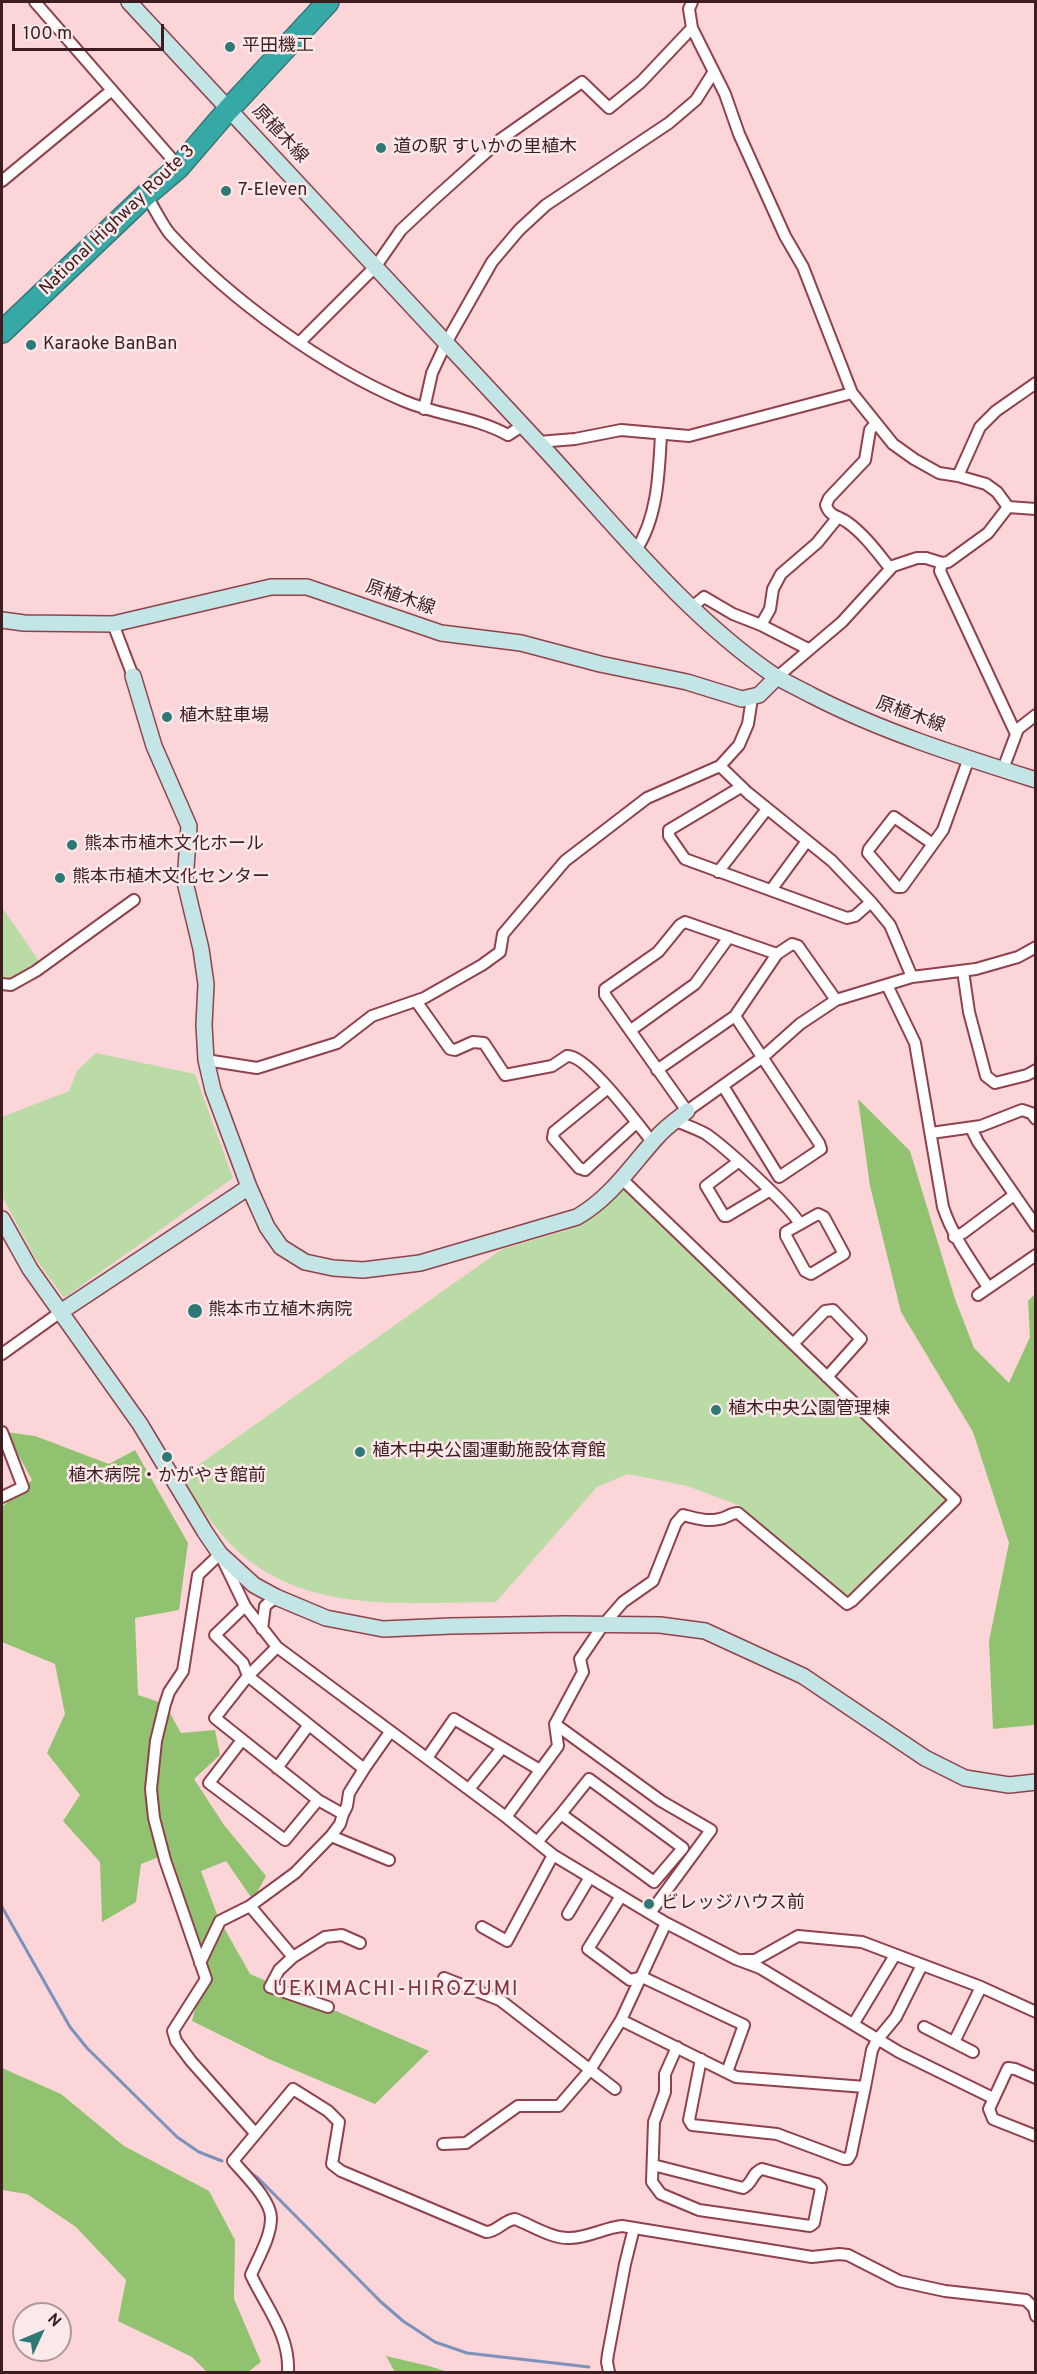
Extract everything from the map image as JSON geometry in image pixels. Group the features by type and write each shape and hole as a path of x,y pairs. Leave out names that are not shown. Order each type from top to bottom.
{"highway":[{"name":"National Highway Route 3","path":"2,332 146,195 179,167 327,2"}],"street":[{"path":"35,2 179,167"},
{"name":"原植木線","path":"129,2 376,266 636,550 691,608 728,640 777,677 849,715 1035,780"},
{"path":"692,2 689,9 692,28 725,94 739,134 785,236 803,267 852,393 893,444 914,459 939,473 986,484 997,492 1008,507 1035,509"},
{"path":"300,342 376,266 401,230 501,139 582,82 609,108 641,82 692,28"},
{"path":"424,409 432,373 446,343 492,262 519,230 546,205 669,123 696,100 713,73"},
{"path":"2,181 112,90"},
{"path":"146,195 169,232 237,296 352,376 424,409 487,423 508,435 522,426"},
{"path":"958,476 980,427 996,411 1035,383"},
{"path":"538,442 575,439 621,430 689,436 852,393"},
{"path":"876,423 870,430 865,460 826,502 828,511 849,524 869,542 890,568"},
{"path":"636,550 644,538 659,481 661,434"},
{"path":"206,1060 257,1068 337,1042 372,1016 416,1001 482,965 500,952 503,934 564,861 647,798 720,766 740,746 748,724 752,698 759,695 808,649 842,622 890,568 916,558 948,562 988,533 1008,507"},
{"path":"761,625 770,609 773,589 781,574 817,543 838,518"},
{"path":"942,563 940,571 1016,734"},
{"name":"原植木線","path":"2,620 24,623 113,624 272,587 307,586 441,633 521,643 600,664 687,682 742,699 752,698"},
{"path":"691,608 705,597 732,614 761,625 808,649"},
{"path":"113,624 133,676 154,746 189,826 185,882 201,949 206,984 204,1025 206,1060 213,1090 267,1227 281,1247 305,1262 333,1268 363,1270 420,1263 568,1220 594,1208 623,1180 652,1143 681,1116 763,1057 800,1024 837,1000 912,977 963,971 1018,957 1035,947"},
{"path":"1003,769 1018,729 1035,715"},
{"path":"933,844 894,817 868,853 899,888 933,844 943,830 969,758"},
{"path":"720,766 741,787 832,861 871,902 890,925 912,977"},
{"path":"741,787 672,827 668,833 685,859 847,918 855,916 871,902"},
{"path":"718,872 767,809"},
{"path":"771,891 807,841"},
{"path":"2,984 11,985 36,971 134,900"},
{"path":"777,954 689,922 683,923 658,952 607,987 605,995 657,1070 681,1116 709,1136 738,1162 800,1224"},
{"path":"631,1030 695,984 729,938"},
{"path":"657,1070 735,1016 777,954 792,944 796,944 837,1000"},
{"path":"963,971 969,1012 986,1076 995,1083 1028,1075 1035,1070"},
{"path":"887,985 915,1044 943,1207 954,1237 988,1287"},
{"path":"416,1001 450,1049 455,1050 473,1042 484,1043 506,1075 552,1066 571,1055 578,1058 608,1088 652,1143"},
{"path":"735,1016 821,1146 819,1151 779,1177 767,1189 724,1216 706,1186 738,1162"},
{"path":"723,1086 779,1177"},
{"path":"608,1088 554,1132 553,1138 579,1168 585,1170 636,1123"},
{"path":"931,1133 971,1128 1022,1110 1031,1113 1035,1119"},
{"path":"971,1128 1035,1226"},
{"path":"506,1817 558,1746 555,1724 583,1672 580,1659 603,1625 623,1602 653,1581 676,1523 683,1515 708,1521 722,1519 730,1513 738,1513 847,1604 955,1500 623,1180"},
{"path":"2,1354 62,1311 249,1186"},
{"path":"954,1237 963,1233 1014,1195"},
{"path":"821,1214 844,1254 811,1274 808,1273 786,1236 789,1230 800,1224 821,1214"},
{"path":"2,1220 30,1269 140,1424 220,1554 245,1606 277,1647 469,1789 553,1855 666,1923 736,1959 760,1968 854,2023 877,2040 993,2098"},
{"path":"978,1295 1035,1255"},
{"path":"793,1344 825,1311 833,1310 840,1316 860,1336 861,1342 827,1377"},
{"path":"2,1432 23,1487 2,1497"},
{"path":"220,1554 254,1585 276,1598 326,1618 383,1629 451,1626 660,1625 705,1631 803,1676 925,1758 965,1778 1009,1785 1035,1782"},
{"path":"220,1554 198,1575 183,1671 169,1692 165,1704 156,1741 151,1789 154,1818 165,1860 206,1979 173,2031 176,2041 190,2061 255,2133"},
{"path":"261,1629 265,1606 276,1598"},
{"path":"245,1606 215,1635 243,1663 248,1676 364,1770"},
{"path":"277,1647 248,1676 215,1718 318,1800 343,1814"},
{"path":"426,1758 454,1719 540,1770"},
{"path":"555,1724 661,1801 711,1830 650,1913"},
{"path":"277,1768 308,1726"},
{"path":"201,1963 220,1921 250,1906 294,1873 331,1836 340,1824 349,1793 390,1732"},
{"path":"242,1740 209,1783 285,1840 318,1800"},
{"path":"469,1789 502,1748"},
{"path":"537,1842 589,1779 683,1848 654,1882 561,1814"},
{"path":"331,1836 389,1860"},
{"path":"482,1927 507,1941 553,1855"},
{"path":"568,1914 590,1877"},
{"path":"621,1896 588,1949 630,1980 642,1977 744,2025 727,2072"},
{"path":"250,1906 293,1957"},
{"path":"443,2144 466,2143 518,2106 560,2106 590,2070 621,2020 666,1923"},
{"path":"328,2007 270,1987 279,1970 293,1957 326,1937 342,1935 360,1943"},
{"path":"736,1959 755,1960 798,1936 862,1942 981,1987 1035,2012"},
{"path":"854,2023 895,1955"},
{"path":"701,2059 689,2120 692,2125 777,2134 848,2159 851,2154 872,2050 877,2040 896,2017 922,1965"},
{"path":"444,1978 500,2000 615,2089"},
{"path":"954,2042 981,1987"},
{"path":"621,2020 736,2077 864,2087"},
{"path":"924,2027 973,2052"},
{"path":"653,2165 743,2188 748,2185 755,2173 762,2169 817,2184 821,2188 814,2223 810,2226 748,2215 699,2210 661,2194 652,2182 654,2122 665,2092 665,2074 677,2047"},
{"path":"1035,2078 1016,2069 1008,2068 989,2109 993,2118 1035,2136"},
{"path":"288,2373 284,2337 251,2275 270,2227 270,2211 258,2189 233,2161 293,2089 328,2111 339,2122 332,2164 421,2206 486,2232 491,2232 509,2220 515,2219 562,2238 572,2239 621,2226 813,2257 849,2255 899,2281 945,2291 1026,2300 1034,2308 1035,2316"},
{"path":"609,2373 608,2354 634,2228"}],"green space":[{"path":"2,907 39,961 12,978 2,977"},
{"path":"96,1053 195,1074 233,1178 64,1298 35,1258 2,1196 2,1117 69,1091 77,1071"},
{"path":"858,1099 910,1151 955,1299 974,1348 1009,1383 1030,1337 1028,1301 1035,1294 1036,1722 1033,1725 993,1729 989,1641 1009,1543 973,1432 901,1312 870,1186"},
{"path":"623,1188 945,1496 945,1503 851,1598 841,1597 738,1505 687,1486 628,1474 597,1487 496,1602 401,1603 338,1598 278,1579 251,1562 230,1544 180,1478 502,1249 564,1231 596,1216"},
{"path":"6,1432 35,1436 109,1464 135,1450 188,1543 179,1610 135,1618 138,1695 165,1704 181,1733 215,1730 220,1755 194,1779 224,1825 266,1876 253,1900 226,1861 201,1871 218,1917 250,1974 429,2051 375,2104 271,2060 192,2021 203,1978 159,1857 141,1864 136,1902 102,1922 100,1862 63,1821 80,1795 47,1753 65,1714 55,1664 2,1642 2,1507 32,1480"},
{"path":"2,2068 61,2094 124,2146 209,2191 235,2240 234,2299 261,2362 248,2372 207,2372 192,2357 118,2321 126,2280 76,2227 27,2194 2,2190"},
{"path":"386,2356 429,2366 448,2372 395,2372"}],"waterway":[{"path":"2,1907 70,2027 87,2048 177,2137 199,2152 222,2161"},
{"path":"248,2171 258,2178 381,2302 403,2321 435,2342 467,2353 589,2367"}],"place":[{"name":"平田機工","path":"230,47"},
{"name":"道の駅 すいかの里植木","path":"381,148"},
{"name":"7-Eleven","path":"226,191"},
{"name":"Karaoke BanBan","path":"31,345"},
{"name":"植木駐車場","path":"167,717"},
{"name":"熊本市植木文化ホール","path":"72,845"},
{"name":"熊本市植木文化センター","path":"60,878"},
{"name":"熊本市立植木病院","path":"195,1311"},
{"name":"植木中央公園管理棟","path":"716,1410"},
{"name":"植木中央公園運動施設体育館","path":"360,1452"},
{"name":"植木病院・かがやき館前","path":"167,1457"},
{"name":"ビレッジハウス前","path":"649,1904"}],"district":[{"name":"UEKIMACHI-HIROZUMI","path":"396,1991"}]}
